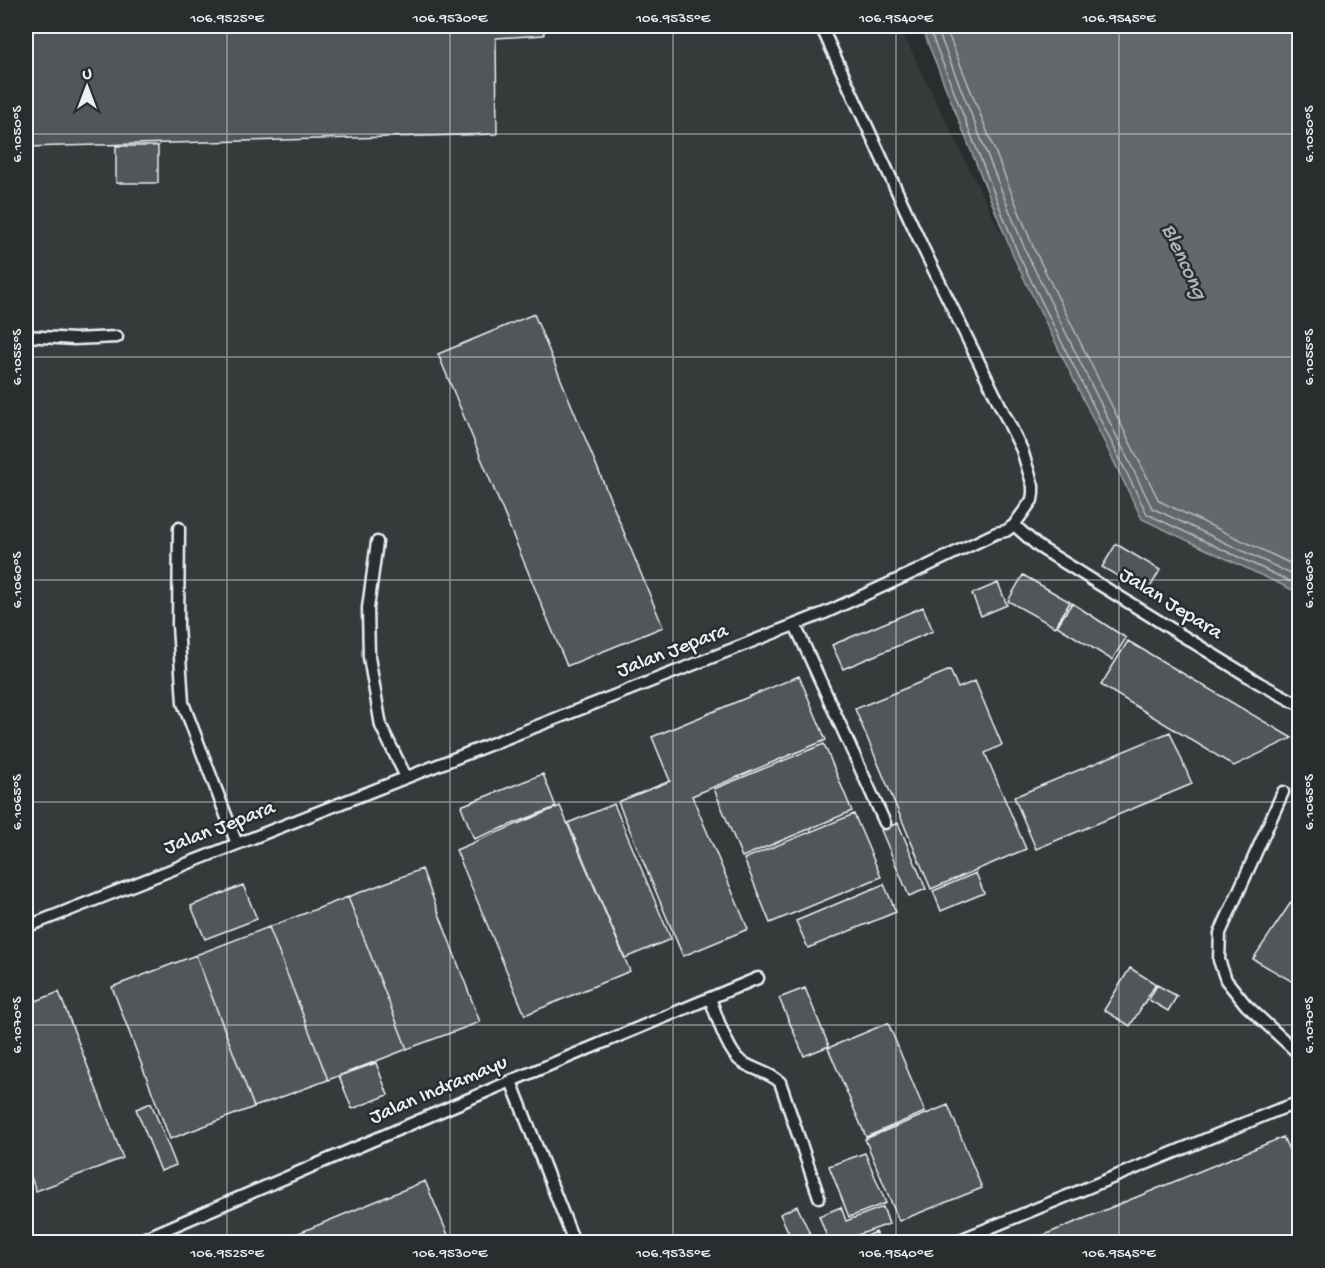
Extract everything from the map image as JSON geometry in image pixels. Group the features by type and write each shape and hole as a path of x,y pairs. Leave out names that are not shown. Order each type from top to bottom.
{"lane":[{"path":"822,26 923,248 1022,450 1033,493 1032,500 1014,525"},
{"path":"26,336 74,339 117,337"},
{"name":"Jalan Jepara","path":"26,927 795,625 996,533 1006,531 1014,525 1027,538 1049,553 1259,683 1299,705"},
{"path":"179,528 178,625 183,703 237,844"},
{"path":"378,542 368,608 369,657 381,726 406,777"},
{"path":"795,625 885,823"},
{"path":"1282,792 1220,933 1219,960 1226,980 1246,1005 1299,1055"},
{"name":"Jalan Indramayu","path":"136,1242 758,978"},
{"path":"710,999 734,1056 780,1082 819,1197"},
{"path":"511,1081 574,1242"},
{"path":"955,1242 1299,1102"}],"shaded area":[{"path":"26,26 899,26 1142,519 1299,593 1299,1242 26,1242"}],"water":[{"name":"Blencong","path":"921,26 1299,26 1299,593 1142,519 1014,258"}],"building":[{"path":"26,26 544,26 544,35 496,38 497,134 26,147"},
{"path":"116,146 158,146 158,183 116,183"},
{"path":"534,314 663,627 567,666 438,354"},
{"path":"1116,544 1160,570 1147,593 1102,567"},
{"path":"1023,575 1070,602 1055,627 1008,601"},
{"path":"998,583 1007,605 981,616 972,594"},
{"path":"1072,603 1126,638 1112,660 1057,626"},
{"path":"923,607 933,631 843,669 832,645"},
{"path":"1128,641 1292,738 1234,766 1101,685"},
{"path":"950,670 958,688 975,681 1002,745 985,753 1026,849 931,889 855,709"},
{"path":"799,676 826,740 692,796 748,929 683,956 618,802 670,781 652,737"},
{"path":"1170,732 1192,784 1036,849 1014,797"},
{"path":"824,744 852,811 742,857 714,789"},
{"path":"543,774 556,807 474,839 461,806"},
{"path":"614,804 671,939 625,958 568,823"},
{"path":"560,806 630,971 525,1015 456,850"},
{"path":"854,814 881,877 770,923 744,859"},
{"path":"898,823 926,889 909,896 881,830"},
{"path":"422,869 480,1022 407,1049 348,897"},
{"path":"976,873 984,893 941,911 933,891"},
{"path":"884,884 896,912 808,948 796,921"},
{"path":"243,885 257,919 205,939 191,906"},
{"path":"1300,889 1300,986 1253,959"},
{"path":"348,897 407,1049 328,1080 269,927"},
{"path":"269,927 328,1080 254,1107 196,955"},
{"path":"196,955 254,1107 170,1139 112,987"},
{"path":"1130,968 1156,984 1130,1026 1104,1010"},
{"path":"1157,985 1177,996 1168,1011 1149,1000"},
{"path":"805,988 829,1046 804,1056 779,998"},
{"path":"59,992 123,1158 36,1191 26,1163 26,1005"},
{"path":"888,1023 925,1112 866,1137 828,1048"},
{"path":"376,1063 388,1095 352,1109 339,1076"},
{"path":"151,1103 176,1165 161,1171 136,1109"},
{"path":"948,1105 982,1188 899,1221 865,1139"},
{"path":"1283,1137 1300,1174 1300,1242 1027,1242"},
{"path":"865,1153 886,1203 849,1217 829,1166"},
{"path":"425,1181 451,1242 277,1242"},
{"path":"797,1206 814,1242 793,1242 780,1214"},
{"path":"841,1207 846,1221 883,1207 889,1224 838,1242 829,1242 819,1216"},
{"path":"876,1232 880,1242 853,1242"}]}
